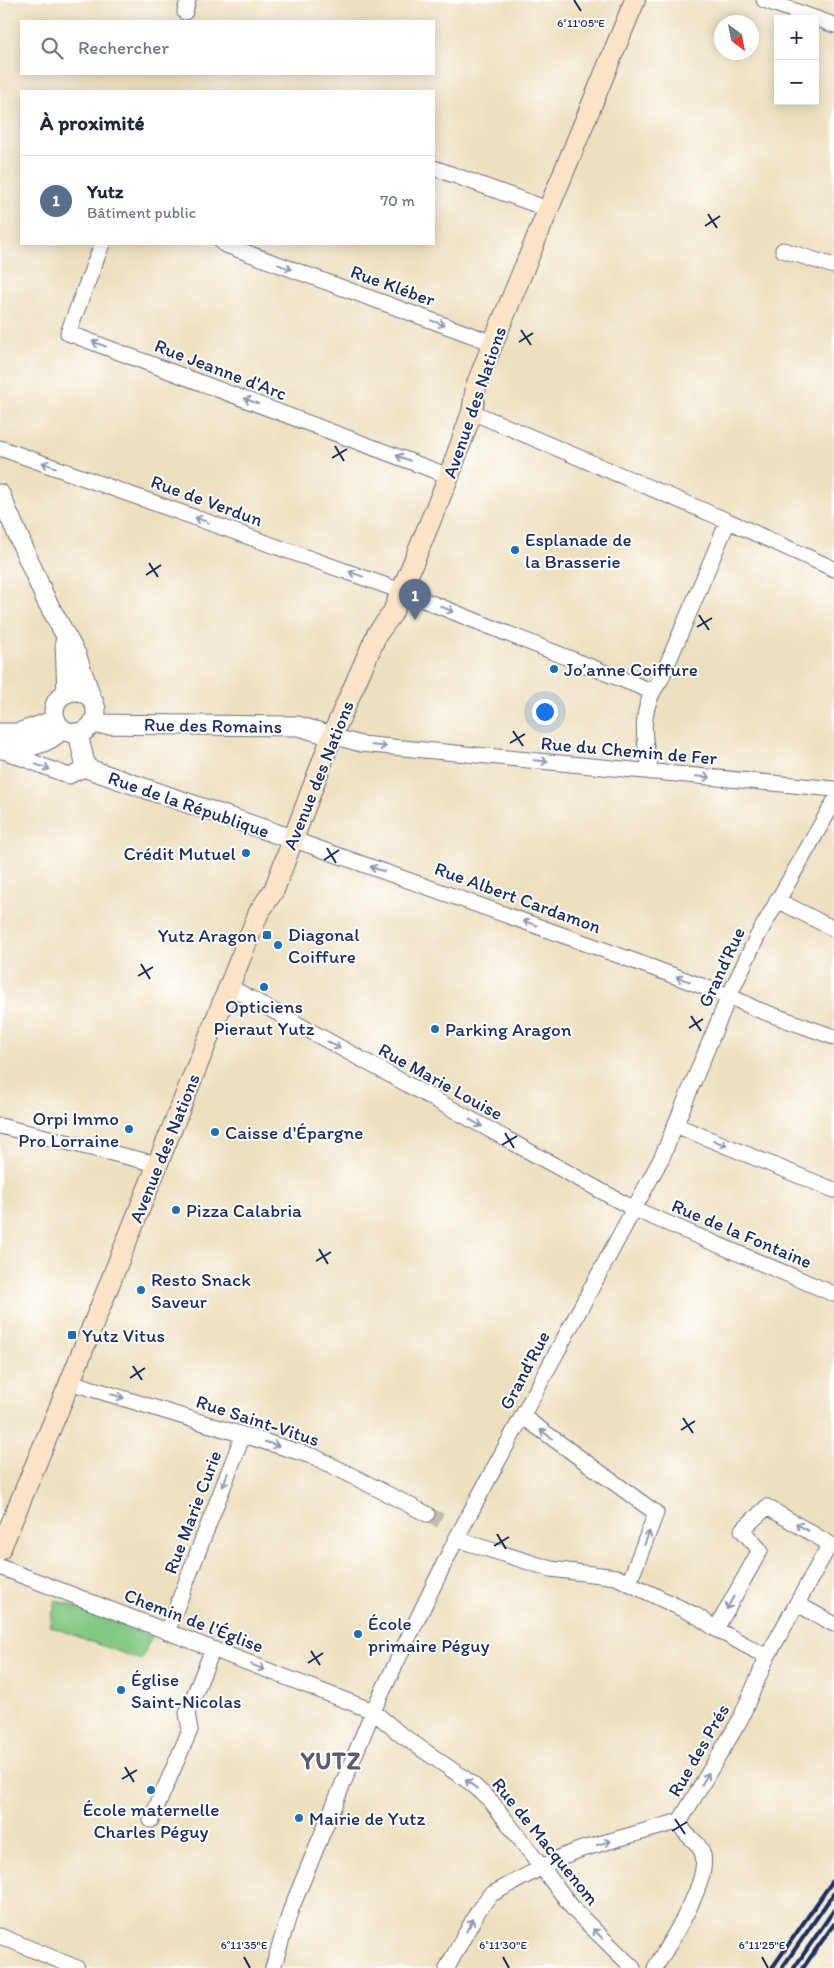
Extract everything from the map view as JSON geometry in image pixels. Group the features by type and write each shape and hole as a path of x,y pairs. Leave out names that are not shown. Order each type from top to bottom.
{"main road":[{"name":"Avenue des Nations","path":"0,1549 70,1382 259,912 274,890 332,736 377,634 392,614 449,476 472,412 476,386 634,0"}],"street":[{"path":"764,0 834,25"},
{"path":"435,168 548,209"},
{"name":"Rue Jeanne d'Arc","path":"102,245 68,333 449,476"},
{"name":"Rue Kléber","path":"226,245 493,343"},
{"path":"782,250 834,266"},
{"path":"472,412 833,568"},
{"name":"Rue de Verdun","path":"0,448 401,591"},
{"path":"0,494 46,600 76,654 97,712 72,727 0,733"},
{"path":"650,772 644,743 643,726 651,691 661,679 728,521"},
{"path":"401,591 651,691"},
{"path":"65,635 67,693"},
{"path":"72,727 54,712 55,704 67,693 79,691 90,697"},
{"name":"Rue des Romains","path":"72,727 298,726 332,736"},
{"name":"Rue de la République","path":"0,749 26,748 53,739 72,727 86,768"},
{"name":"Rue du Chemin de Fer","path":"332,736 361,744 834,789"},
{"name":"Rue de la République","path":"0,749 69,776 86,768 292,839"},
{"name":"Grand'Rue","path":"273,1968 291,1909 373,1711 455,1531 522,1416 662,1157 728,996 756,937 834,802"},
{"name":"Rue Albert Cardamon","path":"292,839 728,996 756,1010 834,1037"},
{"path":"777,900 834,929"},
{"name":"Rue Marie Louise","path":"230,988 634,1209"},
{"path":"675,1125 834,1190"},
{"path":"0,1126 157,1164"},
{"name":"Rue de la Fontaine","path":"634,1209 834,1294"},
{"name":"Rue Saint-Vitus","path":"70,1382 315,1457 427,1514"},
{"path":"522,1416 656,1512 629,1584"},
{"name":"Rue Marie Curie","path":"168,1632 242,1435"},
{"name":"Rue des Prés","path":"655,1968 692,1902 702,1876 703,1856 697,1842 684,1831 680,1820 740,1720 767,1656 830,1544 767,1507 742,1530 760,1550 716,1629"},
{"path":"455,1531 552,1569 616,1577 697,1616 716,1629 767,1656"},
{"name":"Chemin de l'Église","path":"0,1567 373,1711"},
{"path":"797,1604 834,1624"},
{"path":"152,1820 190,1730 187,1713 213,1649"},
{"name":"Rue de Macquenom","path":"373,1711 400,1734 471,1783 491,1801 576,1912 633,1968"},
{"path":"447,1968 478,1911 490,1895 540,1867 582,1849 680,1820"},
{"path":"0,1936 42,1961 77,1968"}],"green space":[{"path":"56,1600 152,1636 141,1660 49,1626"}],"tunnel":[{"path":"427,1514 448,1524"}],"railway":[{"path":"772,1968 834,1879"},
{"path":"782,1968 834,1893"},
{"path":"794,1968 834,1910"},
{"path":"803,1968 834,1924"}],"place":[{"name":"Esplanade de la Brasserie","path":"515,550"},
{"name":"Yutz","path":"415,620"},
{"name":"Jo’anne Coiffure","path":"554,669"},
{"name":"Crédit Mutuel","path":"246,853"},
{"name":"Yutz Aragon","path":"267,935"},
{"name":"Diagonal Coiffure","path":"278,945"},
{"name":"Opticiens Pieraut Yutz","path":"264,987"},
{"name":"Parking Aragon","path":"435,1029"},
{"name":"Orpi Immo Pro Lorraine","path":"129,1129"},
{"name":"Caisse d'Épargne","path":"215,1132"},
{"name":"Pizza Calabria","path":"176,1210"},
{"name":"Resto Snack Saveur","path":"141,1290"},
{"name":"Yutz Vitus","path":"72,1335"},
{"name":"École primaire Péguy","path":"358,1634"},
{"name":"Église Saint-Nicolas","path":"121,1690"},
{"name":"École maternelle Charles Péguy","path":"151,1790"},
{"name":"Mairie de Yutz","path":"299,1818"}],"district":[{"name":"YUTZ","path":"331,1761"}]}
